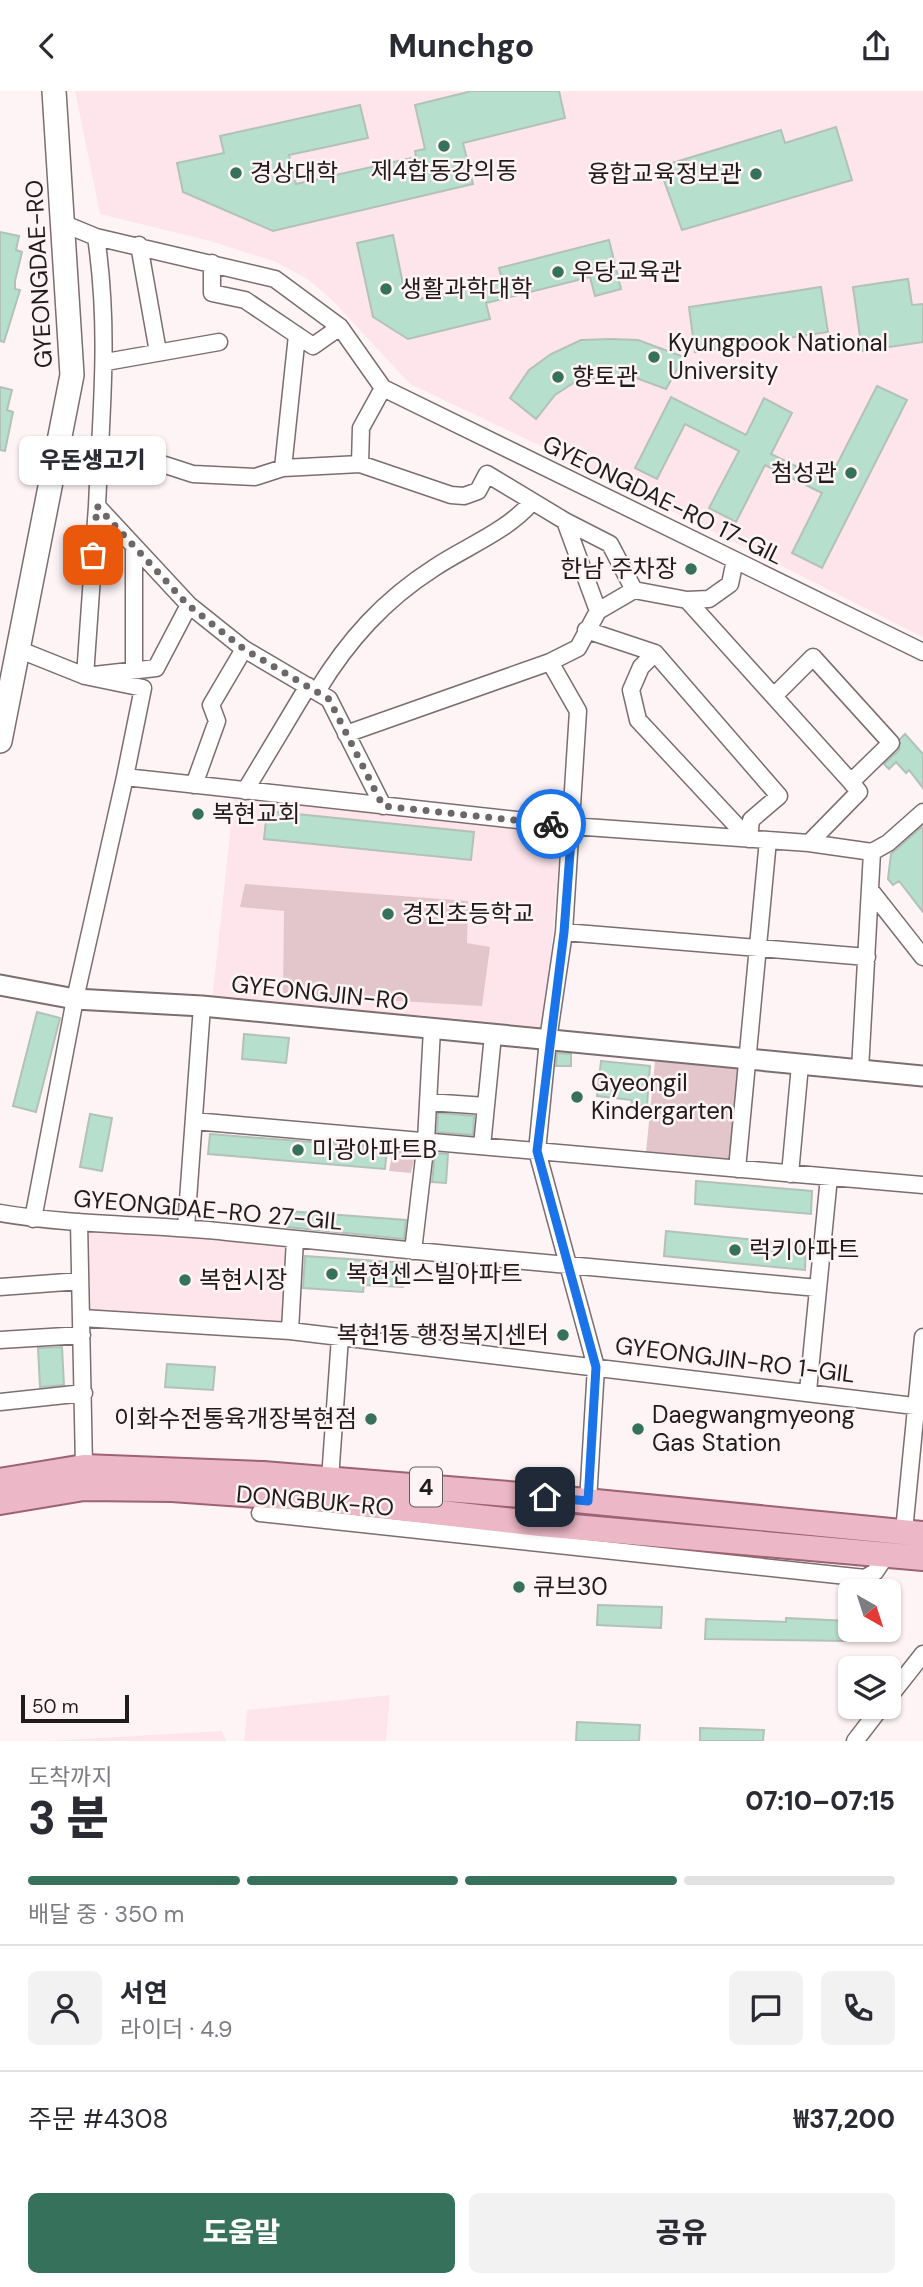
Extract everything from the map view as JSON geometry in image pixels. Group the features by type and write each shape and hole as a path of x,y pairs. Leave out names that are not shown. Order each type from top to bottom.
{"main road":[{"name":"GYEONGDAE-RO","path":"0,741 72,375 54,91"},
{"name":"DONGBUK-RO","path":"0,1482 84,1467 330,1479 588,1501 918,1548"},
{"name":"DONGBUK-RO","path":"0,1502 84,1488 172,1489 327,1500 885,1557 918,1548"}],"street":[{"name":"GYEONGDAE-RO 17-GIL","path":"62,223 96,237 275,279 340,327 383,388 923,652"},
{"path":"85,676 106,362 96,237"},
{"path":"139,245 158,352"},
{"path":"212,263 212,293 245,300 313,346 340,327"},
{"path":"283,468 297,335"},
{"path":"106,362 219,342"},
{"path":"360,464 361,428 383,388"},
{"path":"99,464 159,463 193,474 255,477 283,468 360,464 451,495 464,496 478,491 497,444"},
{"path":"487,474 531,502 610,544 634,590"},
{"path":"245,791 275,741 312,688 361,627 396,596 435,568 496,533 531,502"},
{"path":"97,506 188,605 244,649 329,699 383,806"},
{"path":"565,521 598,611"},
{"path":"134,548 134,670"},
{"path":"346,734 550,662 578,648 598,611 634,590 687,600 709,599 730,584 735,561"},
{"path":"687,600 859,792 809,843"},
{"path":"85,676 156,668 188,605"},
{"path":"586,630 655,653 779,796 751,820 749,839"},
{"path":"194,785 217,721 211,705 244,649"},
{"path":"20,650 85,676 143,688 75,999 33,1219"},
{"path":"655,653 641,667 631,690 638,720 749,839"},
{"path":"774,696 813,657 891,743 852,782"},
{"path":"550,662 578,711 564,932 548,1040 537,1151 596,1367 588,1501"},
{"path":"125,777 572,826 809,843 872,852 888,843 918,816 923,834"},
{"path":"737,1169 768,840"},
{"path":"860,1070 872,852"},
{"path":"871,891 923,957"},
{"path":"564,932 867,957"},
{"name":"GYEONGJIN-RO","path":"0,985 75,999 202,1006 923,1076"},
{"name":"GYEONGJIN-RO","path":"186,1228 202,1006"},
{"name":"GYEONGJIN-RO","path":"426,1141 432,1029"},
{"path":"482,1146 493,1035"},
{"path":"790,1174 800,1065"},
{"path":"428,1102 486,1107"},
{"path":"194,1121 923,1185"},
{"path":"413,1251 426,1141"},
{"path":"808,1391 829,1177"},
{"name":"GYEONGDAE-RO 27-GIL","path":"0,1213 33,1219 186,1228 568,1267 818,1287"},
{"path":"79,1221 84,1467"},
{"path":"290,1331 295,1239"},
{"path":"0,1287 80,1281"},
{"path":"0,1340 82,1327"},
{"name":"GYEONGJIN-RO 1-GIL","path":"82,1327 290,1331 919,1406"},
{"path":"330,1479 340,1337"},
{"path":"918,1548 919,1406 923,1337"},
{"path":"0,1402 84,1393"},
{"path":"260,1513 865,1578 875,1572 885,1557"},
{"path":"901,1681 923,1654"},
{"path":"855,1741 872,1719"}],"shaded area":[{"name":"Kyungpook National University","path":"75,91 923,91 923,637 564,457 410,384 332,300 309,280 276,262 210,241 100,214"},
{"name":"경진초등학교","path":"234,796 562,827 544,1032 212,1001"},
{"path":"245,884 468,901 467,943 490,947 482,1006 283,994 284,911 240,907"},
{"path":"655,1061 740,1069 730,1170 645,1162"},
{"path":"393,1149 416,1151 411,1173 389,1171"},
{"name":"복현시장","path":"82,1228 290,1245 285,1327 84,1315"},
{"path":"390,1695 386,1741 244,1741 247,1710"},
{"path":"222,1731 226,1741 47,1741"}],"building":[{"name":"경상대학","path":"472,91 559,91 565,118 463,143 473,184 273,231 183,192 177,163 224,153 220,136 360,105 368,138 289,155 296,184 416,157 415,151 425,149 415,105"},
{"name":"융합교육정보관","path":"836,127 852,180 682,230 659,167 781,130 785,143"},
{"path":"0,232 19,236 16,250 22,252 15,281 15,289 20,290 4,342 0,341"},
{"path":"393,235 405,294 415,300 502,280 499,268 609,240 621,289 595,296 590,277 486,303 490,319 408,339 373,317 357,243"},
{"path":"908,279 912,305 923,304 923,342 862,351 853,287"},
{"path":"821,287 828,332 695,352 689,307"},
{"name":"향토관","path":"581,340 638,340 684,357 666,389 628,375 578,380 555,395 536,419 510,398 529,370 551,354"},
{"name":"첨성관","path":"877,386 907,400 822,568 792,553 822,493 765,465 736,522 709,508 739,451 685,424 657,479 635,468 671,397 746,435 764,398 792,413 771,454 828,482"},
{"path":"0,387 12,390 7,410 13,412 5,451 0,450"},
{"path":"905,734 923,754 923,788 909,770 906,773 896,762 889,769 884,764 899,750 900,739"},
{"path":"267,811 474,832 471,860 264,839"},
{"path":"923,826 923,912 899,881 893,885 888,879 891,854"},
{"path":"37,1012 60,1018 36,1112 13,1106"},
{"path":"244,1034 289,1038 286,1063 242,1059"},
{"path":"557,1053 571,1054 571,1066 556,1066"},
{"path":"601,1061 650,1066 647,1106 631,1105 632,1100 597,1096"},
{"path":"438,1113 474,1116 473,1135 437,1132"},
{"path":"90,1114 112,1118 102,1171 80,1167"},
{"name":"미광아파트B","path":"210,1134 387,1148 385,1169 208,1154"},
{"path":"435,1153 448,1154 446,1183 432,1182"},
{"name":"럭키아파트","path":"696,1181 812,1191 811,1214 695,1204"},
{"path":"288,1211 406,1220 404,1239 287,1227"},
{"name":"럭키아파트","path":"666,1231 806,1245 805,1270 664,1256"},
{"name":"복현센스빌아파트","path":"305,1256 406,1263 403,1287 364,1285 363,1292 303,1288"},
{"path":"62,1347 64,1385 40,1387 38,1348"},
{"path":"167,1364 215,1367 213,1390 165,1387"},
{"path":"598,1605 662,1607 661,1628 597,1625"},
{"path":"786,1618 838,1620 838,1641 705,1639 706,1619 786,1622"},
{"path":"577,1722 640,1725 639,1741 576,1741"},
{"path":"700,1728 764,1730 763,1741 700,1741"}],"way so far":[{"path":"93,555 97,506 188,605 244,649 329,699 383,806 551,824"}],"place":[{"name":"제4합동강의동","path":"444,146"},
{"name":"경상대학","path":"236,173"},
{"name":"융합교육정보관","path":"756,174"},
{"name":"우당교육관","path":"558,272"},
{"name":"생활과학대학","path":"386,289"},
{"name":"Kyungpook National University","path":"654,357"},
{"name":"향토관","path":"558,377"},
{"name":"첨성관","path":"851,473"},
{"name":"우돈생고기","path":"93,555"},
{"name":"한남 주차장","path":"691,569"},
{"name":"복현교회","path":"198,814"},
{"name":"경진초등학교","path":"388,914"},
{"name":"Gyeongil Kindergarten","path":"577,1097"},
{"name":"미광아파트B","path":"298,1150"},
{"name":"럭키아파트","path":"735,1250"},
{"name":"복현센스빌아파트","path":"332,1274"},
{"name":"복현시장","path":"185,1280"},
{"name":"복현1동 행정복지센터","path":"563,1335"},
{"name":"이화수전통육개장복현점","path":"371,1419"},
{"name":"Daegwangmyeong Gas Station","path":"638,1429"},
{"name":"큐브30","path":"519,1587"}],"route":[{"path":"545,1497 588,1501 596,1367 537,1151 548,1040 564,932 572,826 551,824"}]}
